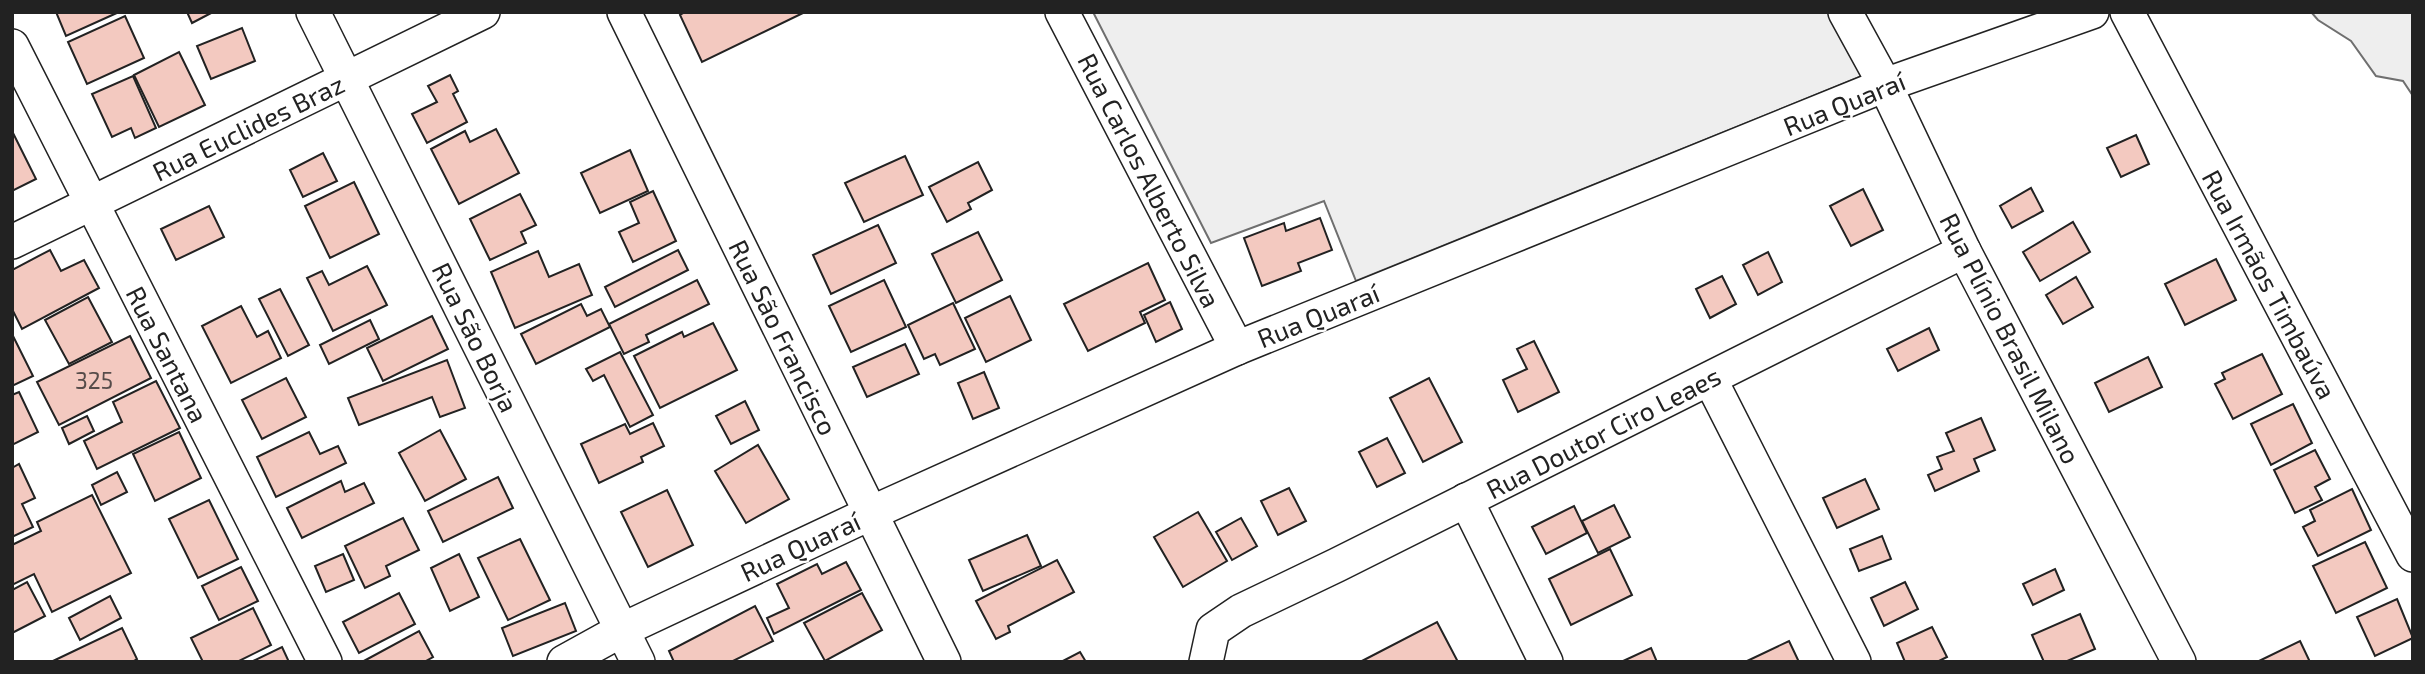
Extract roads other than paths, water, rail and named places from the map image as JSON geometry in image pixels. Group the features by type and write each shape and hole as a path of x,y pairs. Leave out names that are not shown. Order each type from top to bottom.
{"street":[{"name":"Rua São Borja","path":"313,12 638,662"},
{"name":"Rua Euclides Braz","path":"12,242 483,12"},
{"name":"Rua São Francisco","path":"624,12 944,662"},
{"name":"Rua Carlos Alberto Silva","path":"1062,12 1237,348"},
{"name":"Rua Plínio Brasil Milano","path":"1845,12 1885,85 1964,251 2179,662"},
{"name":"Rua Quaraí","path":"564,662 622,630 871,513 1237,348 1885,85 2092,12"},
{"name":"Rua Irmãos Timbaúva","path":"2127,12 2413,555"},
{"name":"Rua Santana","path":"12,46 325,662"},
{"name":"Rua Doutor Ciro Leaes","path":"1206,662 1213,630 1241,611 1964,251"},
{"path":"1710,379 1854,662"},
{"path":"1466,500 1546,662"}]}
